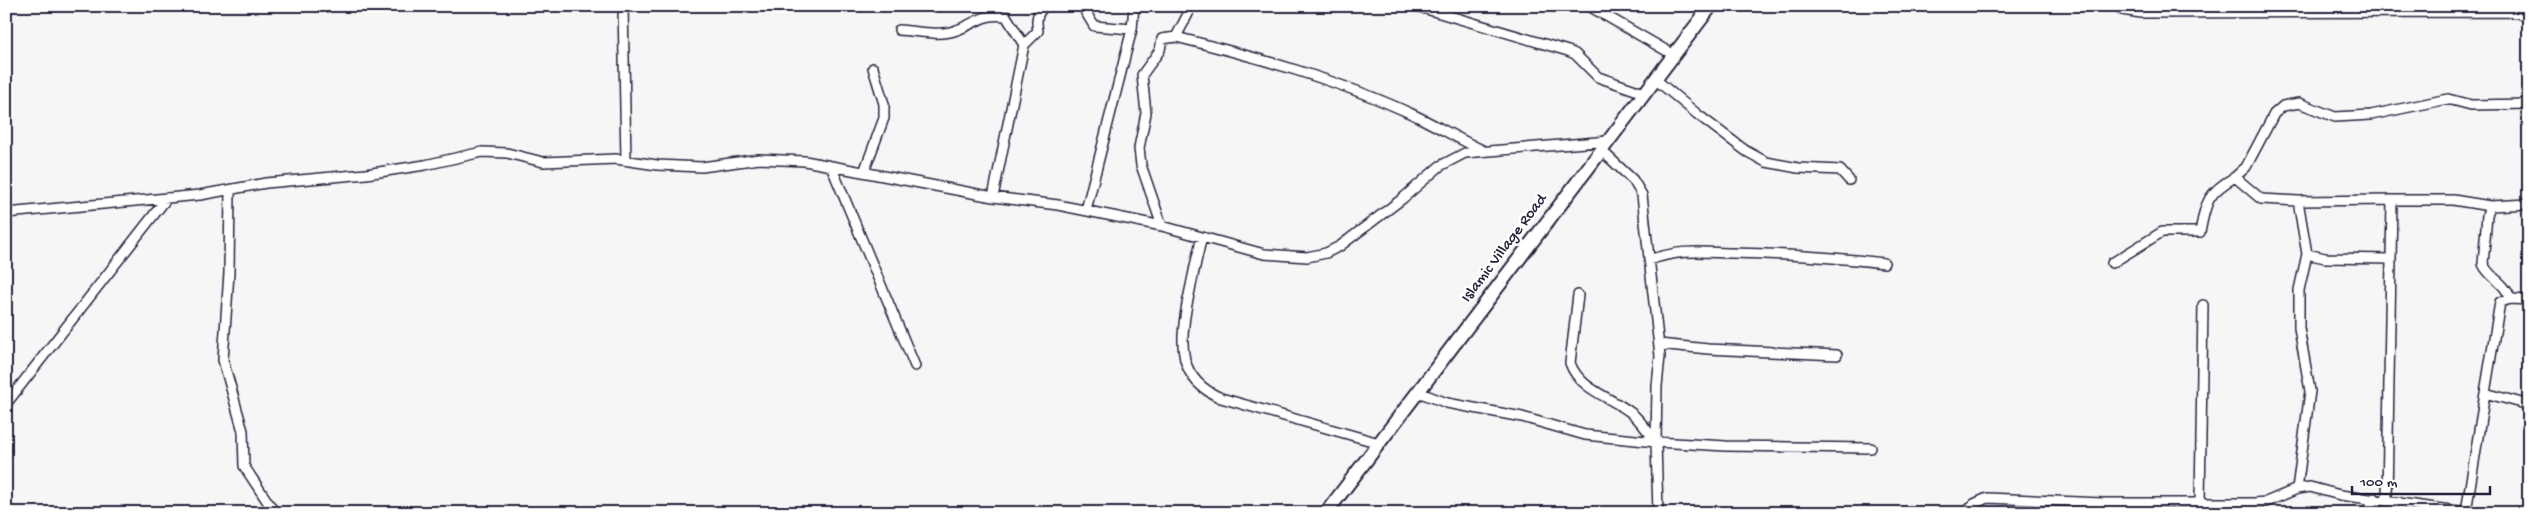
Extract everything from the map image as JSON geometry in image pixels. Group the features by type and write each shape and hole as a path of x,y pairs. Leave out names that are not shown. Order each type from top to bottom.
{"street":[{"path":"623,6 626,160"},
{"path":"993,197 1024,44 1038,32 1036,22 1039,11 1045,6"},
{"path":"1082,6 1094,26 1132,30"},
{"path":"1086,210 1132,30 1134,6"},
{"path":"1176,37 1188,14 1188,6"},
{"path":"1416,6 1575,54 1598,77 1644,93"},
{"path":"1589,6 1674,55"},
{"name":"Islamic Village Road","path":"1326,513 1711,6"},
{"path":"2117,6 2122,10 2141,13 2511,12 2522,14 2529,20"},
{"path":"899,30 953,32 979,18 993,14 1006,16 1024,44"},
{"path":"1162,226 1141,165 1139,148 1146,113 1142,75 1160,50 1162,38 1176,37 1229,51 1339,85 1414,115 1482,150"},
{"path":"864,172 884,118 884,104 873,68"},
{"path":"1655,79 1696,114 1746,151 1766,162 1798,168 1840,170 1849,180"},
{"path":"2112,263 2162,232 2200,232 2205,206 2217,188 2235,177 2246,167 2274,114 2282,106 2299,103 2335,117 2371,115 2448,99 2471,105 2529,104"},
{"path":"6,213 167,198 230,191 266,183 366,174 425,165 482,152 507,153 544,162 558,163 595,158 657,165 702,167 759,159 806,161 993,197 1086,210 1162,226 1264,254 1307,257 1326,253 1340,246 1384,214 1440,166 1465,153 1482,150 1605,146 1633,180 1642,195 1659,344 1656,442 1658,512"},
{"path":"831,166 915,366"},
{"path":"2235,177 2261,198 2298,201 2453,200 2490,206 2529,204"},
{"path":"230,191 229,273 223,360 243,431 244,466 274,513"},
{"path":"6,404 167,198"},
{"path":"2387,500 2392,200"},
{"path":"2297,489 2310,391 2299,328 2299,290 2307,254 2298,201"},
{"path":"2490,206 2487,215 2483,264 2486,270 2506,287 2511,299"},
{"path":"1202,237 1182,333 1182,350 1190,374 1207,392 1221,398 1379,443"},
{"path":"1649,260 1673,252 1702,251 1769,252 1884,263"},
{"path":"2307,254 2325,258 2390,259"},
{"path":"1578,295 1570,363 1573,371 1602,396 1631,412 1656,442"},
{"path":"1964,513 1974,504 1988,498 2102,503 2266,502 2297,489 2310,487 2340,495 2469,512 2485,393 2500,302 2511,299 2529,300"},
{"path":"2200,502 2203,305"},
{"path":"1659,344 1708,349 1837,355"},
{"path":"1418,392 1447,403 1522,417 1585,435 1656,442 1871,448"},
{"path":"2485,393 2529,405"},
{"path":"2367,513 2374,498"},
{"path":"2398,513 2399,502"}]}
